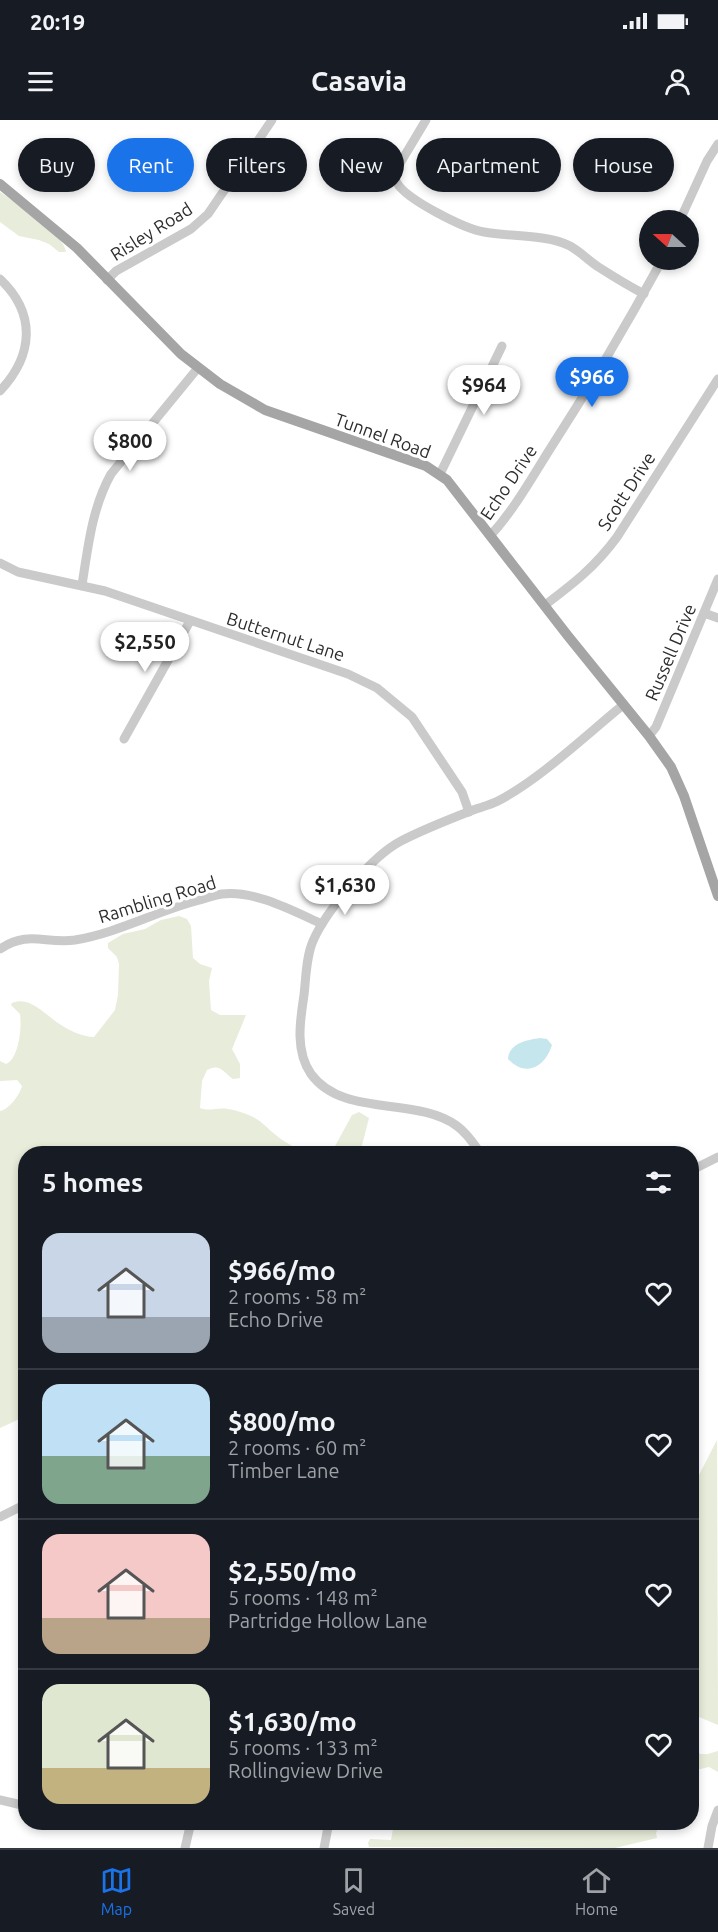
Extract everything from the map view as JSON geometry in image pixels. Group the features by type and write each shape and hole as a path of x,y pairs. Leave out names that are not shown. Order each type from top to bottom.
{"main road":[{"name":"Tunnel Road","path":"0,184 77,248 197,369 243,399 265,410 426,466 440,474 465,502 623,705 650,736 671,767 684,796 718,896"}],"street":[{"name":"Risley Road","path":"107,280 116,271 191,229 208,214 272,120"},
{"path":"426,120 396,170 395,178 409,195 470,228 571,246 599,268 644,294"},
{"path":"685,210 718,144"},
{"name":"Echo Drive","path":"490,536 505,519 565,427 657,270"},
{"path":"0,279 18,300 24,319 26,342 22,362 0,392"},
{"path":"440,474 502,346"},
{"path":"82,585 90,532 102,490 111,474 197,369"},
{"name":"Scott Drive","path":"545,605 602,557 718,379"},
{"name":"Butternut Lane","path":"0,563 18,572 82,585 348,674 376,688 411,717 462,792 469,812"},
{"name":"Russell Drive","path":"650,736 656,727 718,579"},
{"path":"704,613 718,618"},
{"path":"124,739 190,621"},
{"path":"476,1146 457,1126 438,1116 345,1099 326,1089 311,1074 302,1054 299,1032 311,944 322,924 369,864 386,849 418,833 496,802 522,786 623,705"},
{"name":"Rambling Road","path":"0,949 13,940 28,938 73,940 98,934 138,922 169,909 223,894 261,898 322,924"},
{"path":"699,1166 718,1157"},
{"path":"0,1517 18,1508"},
{"path":"0,1800 18,1804"},
{"path":"708,1848 718,1810"},
{"path":"185,1848 189,1830"},
{"path":"324,1848 327,1830"}],"green space":[{"path":"0,192 49,228 66,252 59,252 39,240 19,236 0,222"},
{"path":"179,916 187,919 191,926 193,958 200,964 212,968 209,981 211,1010 220,1015 246,1015 232,1049 240,1064 240,1078 233,1079 215,1067 207,1070 202,1081 200,1108 228,1109 251,1116 292,1146 18,1146 18,1420 0,1428 0,1111 14,1101 22,1086 17,1080 0,1081 0,1061 6,1064 14,1056 20,1034 20,1014 11,1005 18,1001 31,1004 66,1028 94,1037 115,1010 118,995 119,964 117,957 108,948 108,943 123,934 145,929 161,920"},
{"path":"359,1112 369,1118 362,1146 335,1146 352,1115"},
{"path":"717,1440 718,1725 699,1717 699,1475"},
{"path":"718,1751 718,1772 709,1767 699,1769 699,1753 708,1754"},
{"path":"393,1830 657,1830 657,1838 615,1848 369,1847 368,1843 370,1839 391,1840"}],"water":[{"path":"547,1039 552,1045 540,1064 528,1069 521,1068 508,1059 515,1046 524,1041"}]}
